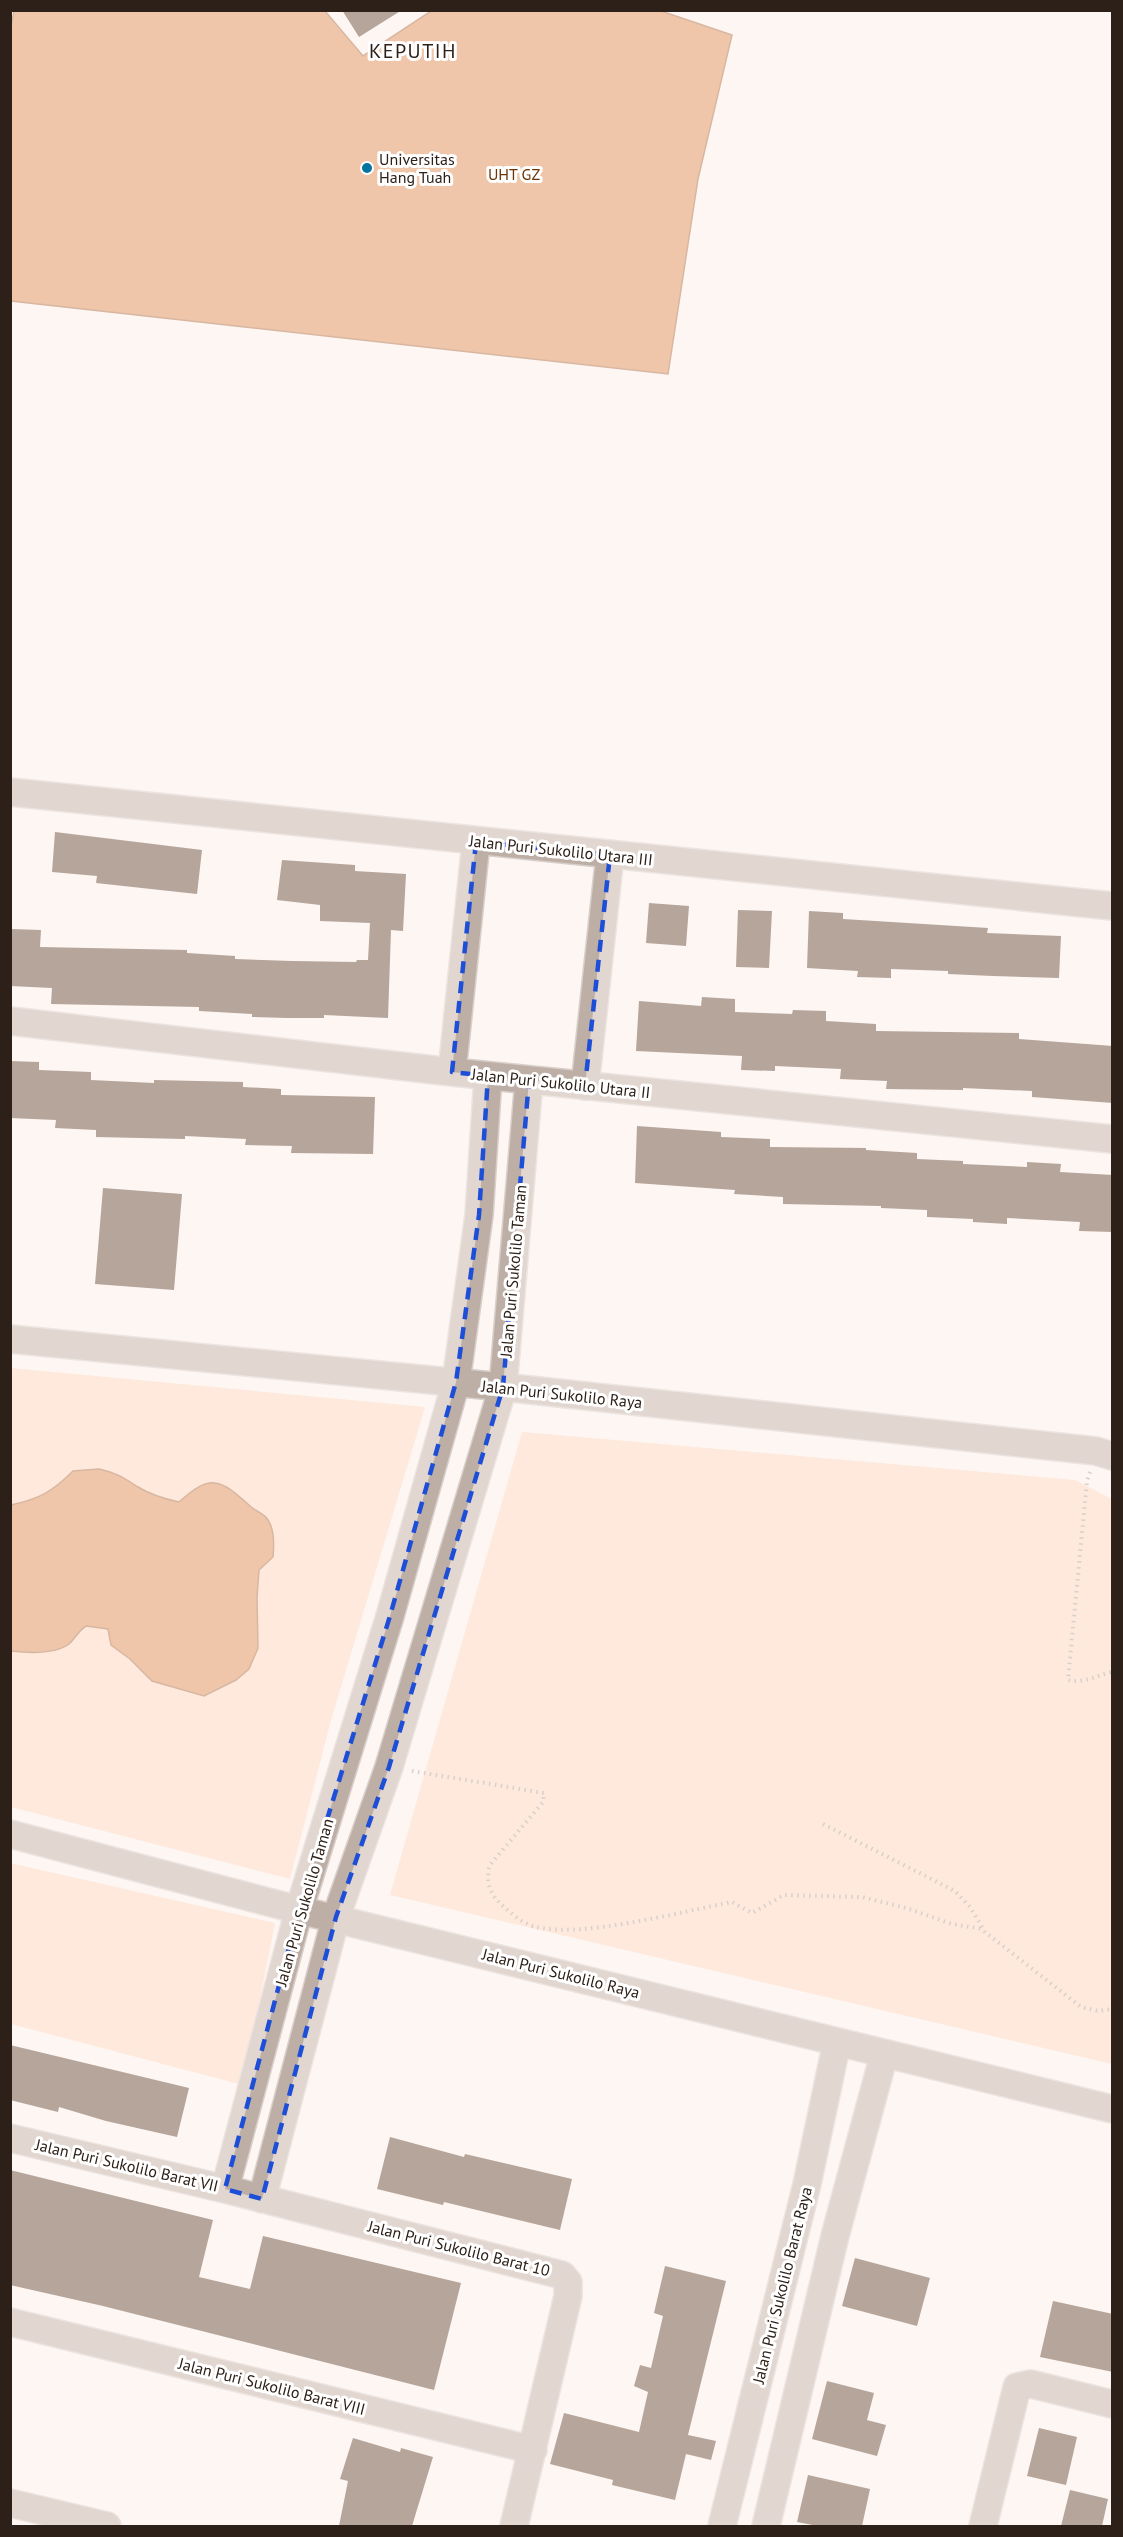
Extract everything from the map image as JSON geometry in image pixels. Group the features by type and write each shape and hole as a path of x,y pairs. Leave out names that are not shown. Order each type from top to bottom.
{"street":[{"name":"Jalan Puri Sukolilo Utara III","path":"10,792 476,842 1113,906"},
{"path":"452,1072 476,842"},
{"path":"585,1086 610,855"},
{"name":"Jalan Puri Sukolilo Utara II","path":"10,1021 488,1076 1113,1138"},
{"name":"Jalan Puri Sukolilo Taman","path":"244,2194 268,2033 299,1910 390,1616 456,1382 479,1215 488,1076"},
{"name":"Jalan Puri Sukolilo Taman","path":"244,2194 304,2044 336,1917 389,1767 503,1387 529,1080"},
{"path":"475,1244 515,1248"},
{"name":"Jalan Puri Sukolilo Raya","path":"10,1339 456,1382 1104,1454"},
{"path":"390,1616 431,1631"},
{"name":"Jalan Puri Sukolilo Raya","path":"10,1834 299,1910 336,1917 884,2055 1113,2109"},
{"path":"268,2033 304,2044"},
{"name":"Jalan Puri Sukolilo Barat Raya","path":"722,2526 807,2184 837,2042"},
{"path":"766,2526 846,2194 884,2055"},
{"name":"Jalan Puri Sukolilo Barat VII","path":"10,2138 244,2194"},
{"path":"807,2184 846,2194"},
{"name":"Jalan Puri Sukolilo Barat 10","path":"244,2194 558,2273 566,2278 568,2296 514,2526"},
{"name":"Jalan Puri Sukolilo Barat VIII","path":"10,2322 533,2450"},
{"path":"983,2526 1017,2387 1030,2385 1049,2388 1113,2404"},
{"path":"10,2503 107,2526"}],"path":[{"path":"1104,1454 1087,1481 1068,1680 1080,1683 1099,1674 1113,1672"},
{"path":"389,1767 544,1793 543,1802 490,1865 487,1875 489,1887 497,1902 533,1926 568,1930 597,1927 732,1902 752,1913 784,1895 819,1895 862,1897 906,1908 952,1924 983,1929"},
{"path":"823,1824 954,1891 970,1907 983,1929 1082,2007 1098,2011 1113,2009"}],"highlighted area":[{"path":"476,842 610,855 585,1086 529,1080 503,1387 389,1767 336,1917 262,2199 225,2189 299,1910 390,1616 456,1382 479,1215 488,1076 452,1072"}],"shaded area":[{"name":"UHT GZ","path":"14,11 325,11 363,56 431,11 661,11 732,35 698,179 668,374 11,301 10,32"},
{"path":"10,1368 425,1407 331,1720 290,1879 11,1807"},
{"path":"522,1432 1075,1480 1112,1499 1112,2064 390,1895"},
{"path":"99,1469 120,1476 143,1490 179,1502 208,1483 223,1485 268,1520 273,1533 273,1557 259,1570 258,1648 249,1669 236,1680 204,1696 152,1681 130,1659 111,1645 108,1629 86,1626 63,1648 33,1653 11,1651 11,1505 45,1494 73,1471"},
{"path":"10,1863 275,1923 243,2085 11,2024"}],"building":[{"path":"342,10 402,10 359,37"},
{"path":"55,832 202,850 197,894 96,883 97,876 52,872"},
{"path":"282,860 355,865 355,871 406,874 403,931 391,930 388,1018 324,1015 324,1018 252,1017 252,1014 199,1011 199,1007 51,1004 52,988 10,986 10,929 41,930 40,947 187,950 187,953 235,956 235,959 356,962 357,960 368,960 370,923 320,921 320,905 277,900"},
{"path":"649,903 689,906 686,946 646,943"},
{"path":"738,910 772,911 769,968 736,967"},
{"path":"809,911 843,913 843,919 988,928 987,933 1061,936 1059,978 948,974 948,971 891,969 891,978 857,977 858,971 807,968"},
{"path":"702,997 735,999 735,1012 792,1014 793,1010 826,1011 826,1021 876,1024 876,1031 1019,1033 1019,1039 1113,1046 1113,1103 1032,1097 1032,1091 963,1088 963,1090 886,1089 887,1081 840,1079 841,1069 775,1066 775,1071 741,1070 742,1056 636,1051 639,1001 701,1006"},
{"path":"10,1061 39,1062 39,1070 91,1072 91,1080 154,1083 154,1080 243,1082 243,1087 281,1089 281,1095 375,1097 373,1154 291,1153 292,1146 245,1145 246,1139 185,1136 185,1139 96,1137 96,1130 55,1128 56,1120 10,1118"},
{"path":"637,1126 721,1132 721,1137 770,1139 770,1147 866,1148 866,1150 917,1153 917,1159 1027,1167 1027,1162 1061,1164 1060,1172 1113,1175 1113,1232 1079,1231 1080,1222 1007,1218 1007,1224 973,1222 973,1219 927,1217 927,1210 881,1208 881,1206 783,1204 783,1197 734,1194 735,1190 635,1183"},
{"path":"103,1188 182,1194 174,1290 95,1284"},
{"path":"10,2045 189,2088 177,2137 106,2121 59,2107 58,2112 10,2100"},
{"path":"390,2137 464,2157 465,2154 572,2179 560,2230 444,2202 443,2205 377,2189"},
{"path":"10,2170 213,2220 199,2277 250,2289 263,2236 461,2283 434,2390 103,2306 10,2285"},
{"path":"855,2258 930,2278 917,2326 842,2306"},
{"path":"665,2266 726,2281 688,2435 716,2441 711,2460 686,2454 675,2500 612,2485 613,2480 550,2464 564,2413 639,2432 648,2392 634,2386 640,2365 651,2368 663,2316 654,2313"},
{"path":"1053,2301 1113,2314 1113,2372 1040,2357"},
{"path":"827,2381 874,2393 867,2420 886,2425 877,2456 812,2439"},
{"path":"1039,2428 1077,2437 1066,2485 1027,2476"},
{"path":"353,2438 400,2452 401,2448 433,2457 412,2526 339,2526 348,2481 340,2479"},
{"path":"808,2475 870,2489 862,2526 818,2526 797,2522"},
{"path":"1070,2490 1108,2499 1102,2526 1061,2526"}],"place":[{"name":"Universitas Hang Tuah","path":"367,168"}],"district":[{"name":"KEPUTIH","path":"413,51"}]}
